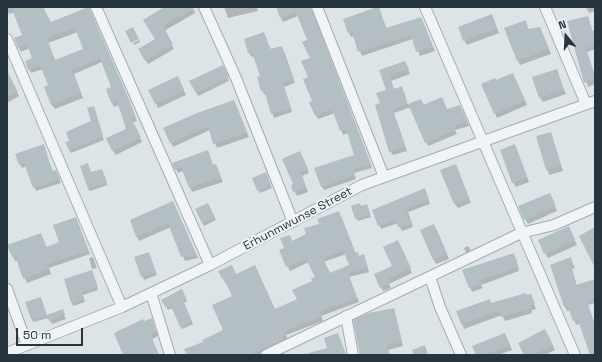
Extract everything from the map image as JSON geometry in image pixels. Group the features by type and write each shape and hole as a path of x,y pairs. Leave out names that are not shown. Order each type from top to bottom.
{"street":[{"path":"96,7 210,265"},
{"path":"204,7 236,78 293,222"},
{"path":"317,7 384,177"},
{"path":"425,7 483,141 521,234 575,355"},
{"path":"545,7 590,102"},
{"path":"7,39 122,307"},
{"name":"Erhunmwunse Street","path":"7,353 122,307 210,265 362,185 590,102"},
{"path":"266,355 521,234 554,225 595,207"},
{"path":"430,277 440,307 461,355"},
{"path":"7,289 27,344"},
{"path":"151,293 170,355"},
{"path":"346,316 353,355"}],"building":[{"path":"11,7 43,7 51,22 89,7 131,104 135,116 131,118 141,137 112,151 106,138 126,129 117,101 111,103 106,89 111,87 100,58 72,70 81,93 51,105 44,87 48,85 40,65 28,70 25,61 32,58 27,44 18,48 14,38 22,35","holes":["75,28 83,49 55,60 47,38"]},
{"path":"164,7 196,7 163,26 173,44 145,61 138,49 155,39 143,20"},
{"path":"276,7 311,7 371,164 353,169 354,175 321,187 314,168 354,155 346,129 340,131 332,109 315,116 309,102 312,101 303,79 308,77 301,61 310,58 302,42 307,40 296,12 280,18"},
{"path":"379,7 386,28 421,17 433,47 416,52 411,35 358,52 352,32 348,33 343,19"},
{"path":"492,14 497,28 463,41 458,27"},
{"path":"588,16 592,31 595,30 595,45 585,48 595,79 584,83 567,21"},
{"path":"526,20 528,29 540,27 549,49 517,61 504,28"},
{"path":"133,27 139,39 131,43 125,31"},
{"path":"264,32 270,49 282,46 294,79 283,83 291,108 271,114 264,90 261,91 257,77 260,76 252,52 248,53 244,39"},
{"path":"405,61 409,69 390,76 394,89 402,86 407,104 392,109 405,146 389,152 375,105 380,103 376,93 386,90 379,70"},
{"path":"223,65 229,77 196,93 189,81"},
{"path":"557,69 564,90 539,98 532,77"},
{"path":"7,71 18,92 7,97"},
{"path":"513,73 525,100 494,114 481,84"},
{"path":"178,76 184,90 155,104 148,90"},
{"path":"442,97 447,109 460,105 467,121 454,126 455,130 425,143 408,104 421,99 423,105"},
{"path":"234,100 247,132 213,144 208,126 170,143 163,128 197,113"},
{"path":"94,106 103,136 69,150 65,142 69,141 66,132 91,121 87,108"},
{"path":"551,132 561,166 546,170 536,136"},
{"path":"44,144 52,171 56,170 60,179 33,188 24,163 19,165 15,154"},
{"path":"515,144 527,177 512,183 500,150"},
{"path":"208,150 213,165 216,164 221,177 189,188 181,167 175,170 172,163"},
{"path":"300,151 308,169 301,172 306,187 293,192 291,185 293,184 282,159"},
{"path":"88,163 91,172 102,169 107,182 88,189 80,166"},
{"path":"456,164 469,198 454,204 440,170"},
{"path":"266,172 271,185 257,191 252,178"},
{"path":"425,188 429,200 406,208 412,223 399,228 395,220 378,226 372,210"},
{"path":"550,193 556,206 524,220 518,206"},
{"path":"173,201 196,254 181,257 168,223 136,237 130,220"},
{"path":"208,203 215,217 202,223 195,209"},
{"path":"360,203 361,206 367,204 370,214 355,219 351,206"},
{"path":"339,211 355,253 358,252 359,256 364,254 368,268 348,273 357,298 320,311 322,316 285,331 286,335 282,337 283,340 248,355 187,355 184,349 203,342 202,340 223,330 212,305 232,296 224,278 222,279 218,271 232,265 236,274 255,265 275,309 297,299 292,290 312,281 311,278 315,277 306,259 286,267 279,250 284,248 280,238 290,235 292,241 306,234 304,228 319,224 317,219","holes":["343,250 349,265 330,273 323,258"]},
{"path":"76,217 88,250 47,264 49,269 23,279 15,255 12,257 7,245 41,233 46,247 59,242 53,225"},
{"path":"434,224 447,254 433,260 420,230"},
{"path":"569,226 575,240 544,254 538,240"},
{"path":"595,227 595,268 579,236"},
{"path":"398,240 411,268 387,279 389,283 380,288 374,274 392,266 383,247"},
{"path":"149,252 156,272 141,277 134,257"},
{"path":"514,253 518,267 480,280 481,284 469,288 462,270"},
{"path":"571,257 573,264 570,265 576,285 595,279 595,298 587,301 595,326 595,355 590,355 578,320 573,321 568,306 564,307 550,265"},
{"path":"92,270 98,287 82,292 84,299 71,303 64,279"},
{"path":"182,289 186,298 183,300 192,322 180,327 171,306 166,308 161,300"},
{"path":"526,293 527,295 531,294 535,304 530,305 531,308 501,317 499,311 461,324 456,311 490,299 491,303"},
{"path":"41,297 47,316 31,319 25,302"},
{"path":"394,308 402,342 387,345 390,355 360,355 353,320 369,313"},
{"path":"63,309 65,315 49,321 47,315"},
{"path":"152,318 156,332 150,334 159,355 123,355 114,333 143,319 144,321"},
{"path":"545,329 553,345 533,355 524,355 518,343"},
{"path":"338,333 346,355 309,355 309,353 327,348 324,338"},
{"path":"505,333 510,345 485,355 476,355 472,346"},
{"path":"425,345 428,355 414,355 412,350"}]}
